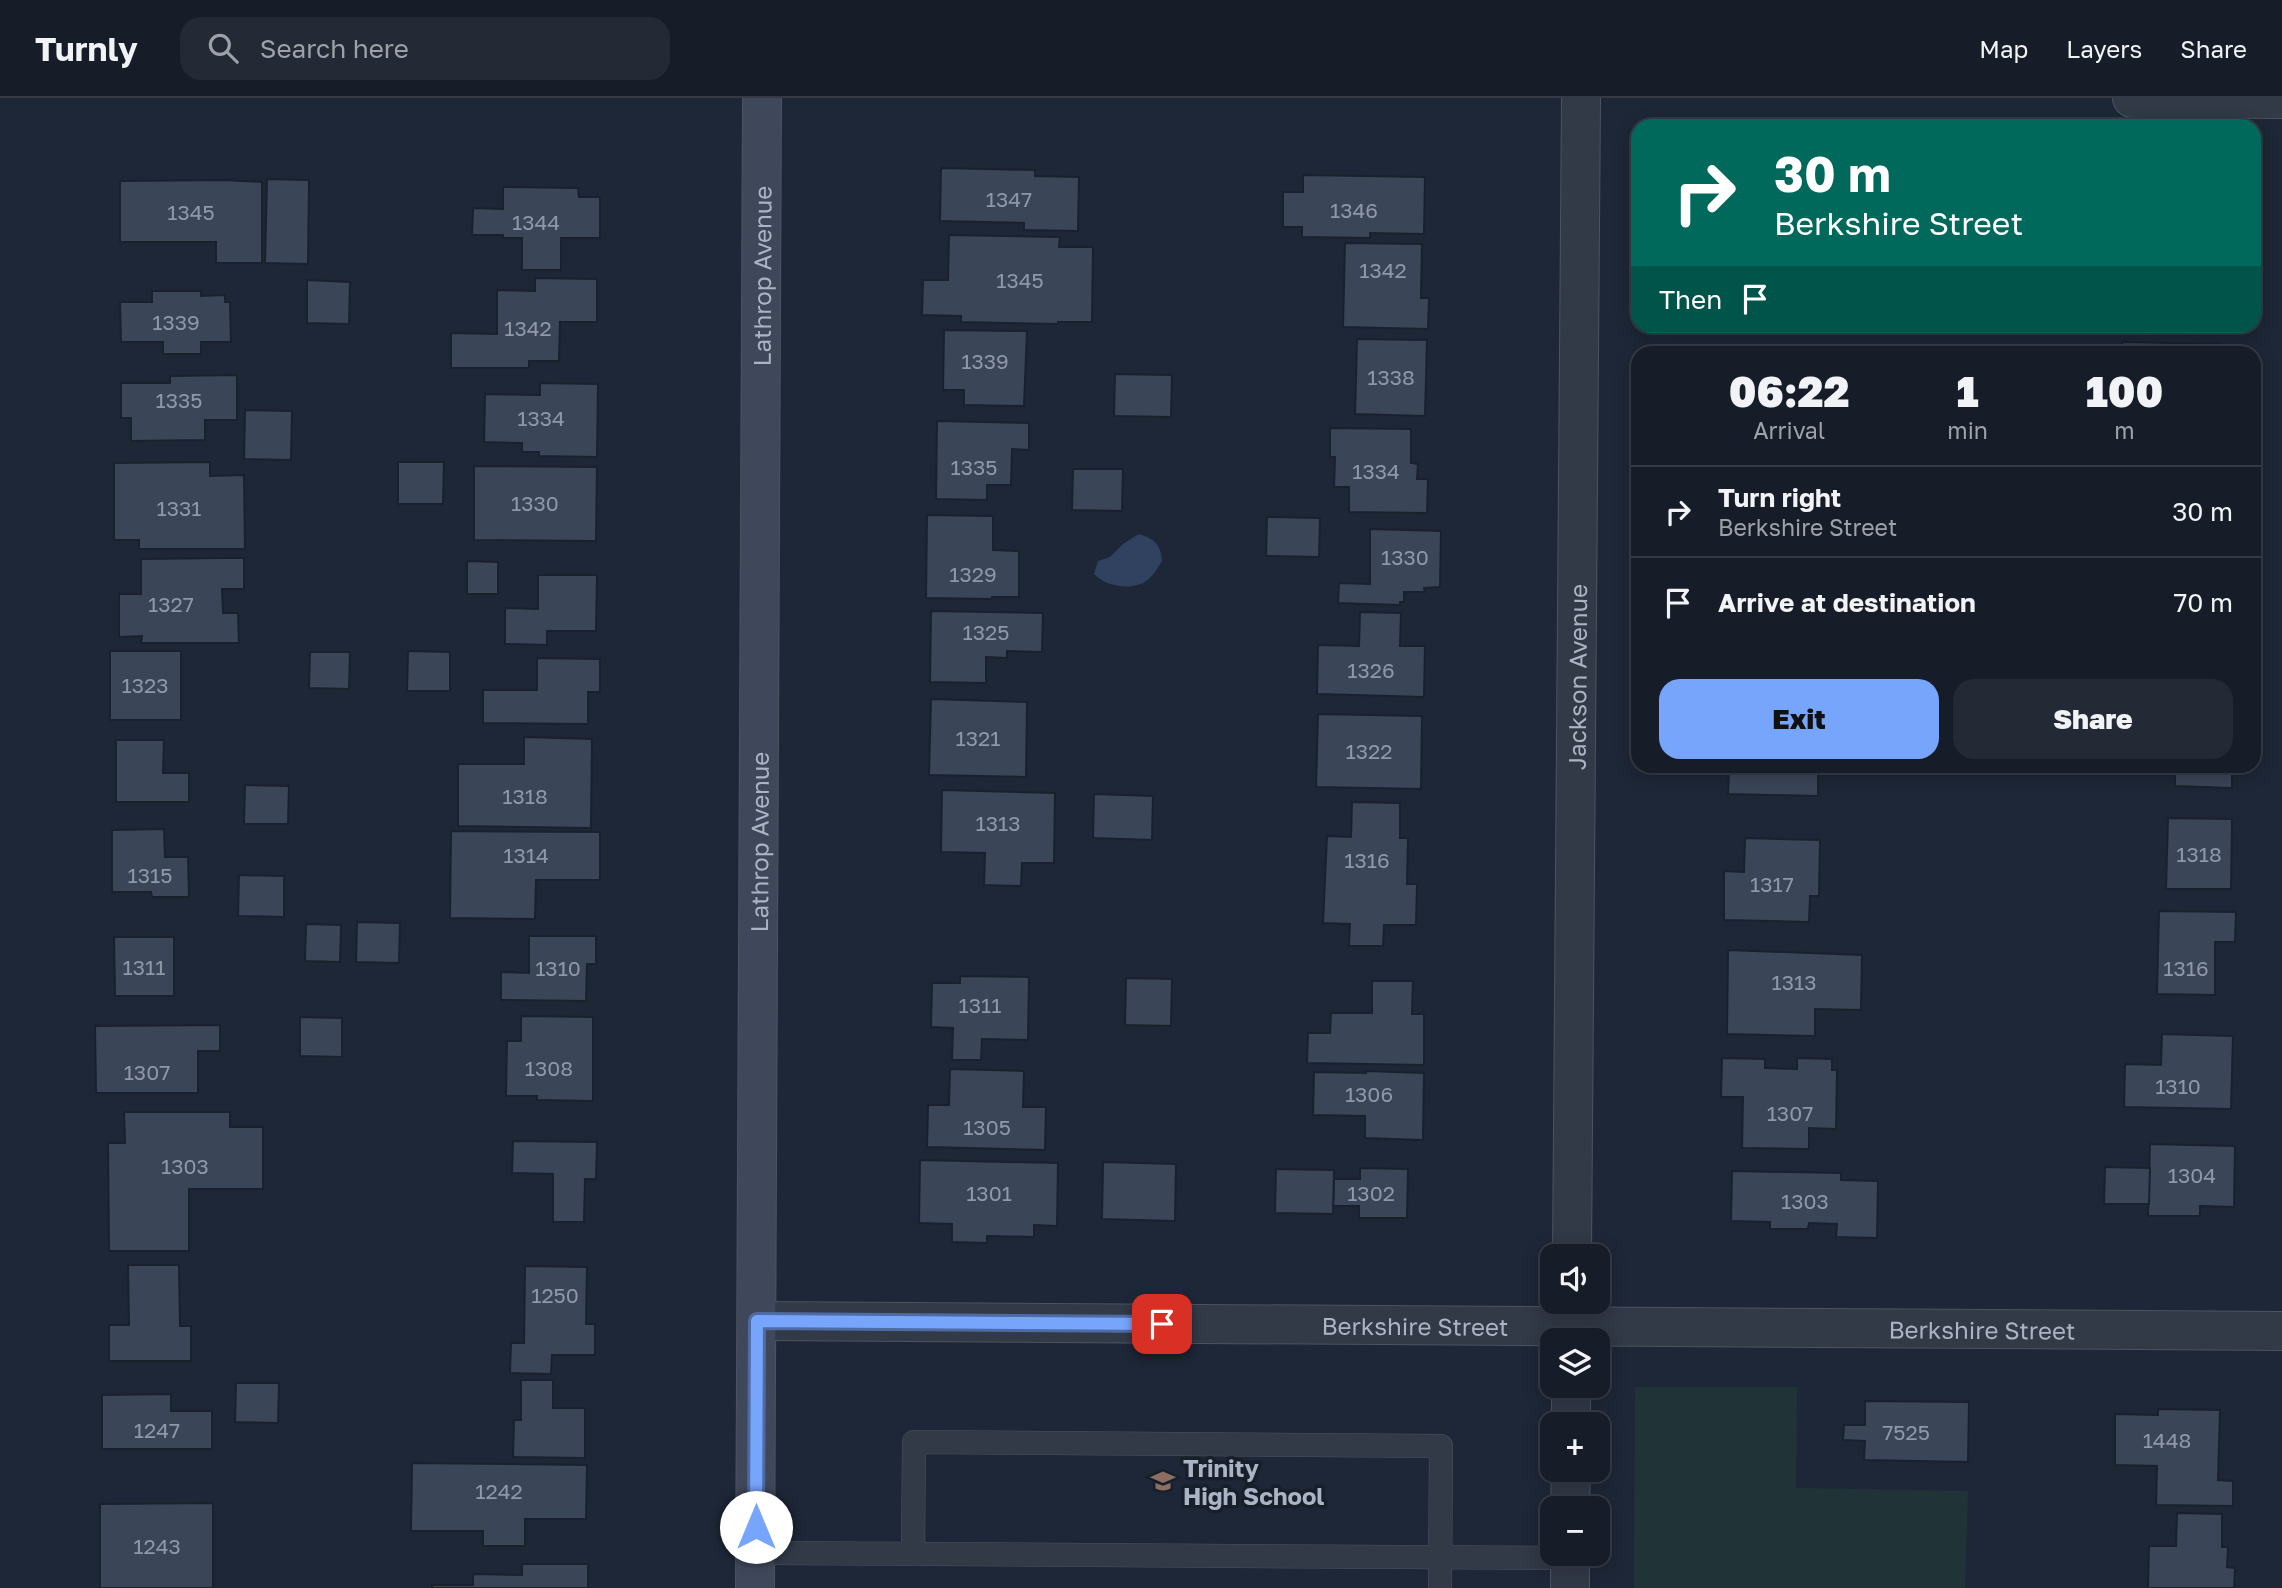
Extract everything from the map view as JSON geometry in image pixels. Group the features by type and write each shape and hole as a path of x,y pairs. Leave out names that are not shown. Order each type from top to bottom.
{"street":[{"name":"Lathrop Avenue","path":"756,1570 762,98"},
{"name":"Jackson Avenue","path":"1572,1244 1581,98"},
{"path":"2132,98 2282,99"},
{"name":"Berkshire Street","path":"757,1321 1572,1323 2282,1331"}],"lane":[{"path":"913,1554 914,1442 1441,1446 1440,1588"},
{"path":"756,1570 913,1554 1441,1557 1570,1567"}],"green space":[{"path":"1635,1387 1797,1387 1796,1488 1968,1491 1965,1588 1634,1588"}],"water":[{"path":"1139,534 1156,543 1161,555 1162,561 1149,579 1137,585 1124,586 1110,584 1094,574 1098,561 1110,557 1123,544"}],"building":[{"path":"941,168 1035,170 1035,176 1079,177 1078,231 1024,230 1024,223 940,221"},
{"path":"1303,175 1425,177 1424,234 1370,233 1370,238 1302,237 1302,227 1283,227 1283,192 1303,192"},
{"path":"267,179 309,180 308,264 265,263"},
{"path":"120,181 262,182 262,263 216,263 216,242 120,242"},
{"path":"503,187 578,188 579,197 600,197 600,238 561,238 561,270 522,270 522,238 472,235 473,208 503,209"},
{"path":"949,235 1060,237 1059,247 1093,247 1092,322 961,322 961,316 922,315 923,280 948,280"},
{"path":"1345,243 1422,244 1421,298 1429,298 1428,329 1343,327"},
{"path":"535,278 597,279 597,322 560,322 559,361 529,361 529,368 451,368 451,333 497,334 497,290 535,291"},
{"path":"307,280 350,282 349,324 307,323"},
{"path":"152,291 201,291 201,296 225,295 225,302 230,302 231,342 201,342 201,354 163,354 163,342 121,342 120,302 152,302"},
{"path":"944,330 1027,331 1024,406 964,405 964,390 943,390"},
{"path":"2232,333 2232,335 2154,334"},
{"path":"1357,339 1427,340 1425,416 1355,414"},
{"path":"2122,342 2221,344 2221,346 2122,346"},
{"path":"1115,374 1172,375 1171,417 1114,416"},
{"path":"237,375 237,420 205,420 205,440 131,441 131,418 121,418 121,383 170,383 170,376"},
{"path":"540,383 598,384 597,457 539,456 539,452 522,452 522,443 484,442 485,394 540,395"},
{"path":"245,410 292,411 291,460 244,459"},
{"path":"937,421 1029,423 1029,450 1012,449 1011,485 987,485 987,500 936,499"},
{"path":"1330,428 1411,429 1411,463 1418,464 1417,479 1428,479 1427,513 1349,512 1349,487 1334,487 1335,457 1330,457"},
{"path":"210,462 210,476 244,475 245,549 139,549 139,540 114,540 114,463"},
{"path":"398,462 444,462 443,504 398,504"},
{"path":"474,466 597,467 596,541 474,540"},
{"path":"1073,469 1123,469 1122,511 1072,510"},
{"path":"927,515 993,516 993,550 1019,551 1019,597 926,598"},
{"path":"1267,517 1320,518 1319,557 1266,556"},
{"path":"1370,529 1441,531 1440,587 1424,588 1425,592 1404,592 1404,602 1400,602 1400,605 1338,603 1339,583 1370,584"},
{"path":"244,558 244,589 222,589 223,613 238,613 239,643 141,643 142,636 119,637 119,594 141,594 141,559"},
{"path":"467,561 498,562 498,594 467,594"},
{"path":"538,575 597,575 596,631 547,631 547,645 505,644 505,608 538,609"},
{"path":"931,611 1043,613 1042,652 1007,651 1007,658 986,657 986,683 930,682"},
{"path":"1360,612 1401,613 1400,646 1425,646 1424,697 1317,694 1318,645 1359,646"},
{"path":"110,651 181,651 181,720 110,720"},
{"path":"408,651 450,652 450,691 407,691"},
{"path":"310,652 350,652 349,689 309,688"},
{"path":"537,658 600,659 600,692 588,692 588,724 483,723 483,690 537,690"},
{"path":"931,699 1027,702 1026,777 929,775"},
{"path":"1318,714 1422,716 1421,789 1316,787"},
{"path":"524,737 592,739 591,828 458,826 458,764 524,764"},
{"path":"116,740 164,740 163,773 189,773 189,802 116,802"},
{"path":"1729,773 1818,773 1818,796 1728,794"},
{"path":"2175,773 2232,773 2232,788 2175,786"},
{"path":"245,785 289,786 288,824 244,824"},
{"path":"942,790 1055,793 1054,863 1022,863 1021,886 984,885 985,853 941,852"},
{"path":"1094,794 1153,796 1152,840 1093,838"},
{"path":"1352,802 1400,803 1400,838 1408,838 1407,884 1417,884 1416,925 1384,925 1383,946 1349,946 1350,924 1323,923 1327,836 1351,837"},
{"path":"2168,818 2232,819 2231,889 2166,889"},
{"path":"164,829 165,857 188,857 189,897 152,897 151,892 112,892 112,830"},
{"path":"451,831 600,832 600,880 536,880 535,919 450,918"},
{"path":"1745,838 1820,840 1819,896 1810,896 1809,922 1724,920 1724,871 1744,872"},
{"path":"239,875 284,876 284,917 238,916"},
{"path":"2159,911 2236,912 2235,942 2215,942 2215,995 2157,994"},
{"path":"357,922 400,923 399,963 356,962"},
{"path":"306,924 341,925 340,962 305,961"},
{"path":"529,936 596,936 596,964 587,964 586,1001 501,1000 501,972 529,973"},
{"path":"114,937 174,937 174,996 115,996"},
{"path":"1728,950 1862,955 1861,1010 1815,1009 1815,1036 1727,1034"},
{"path":"960,976 1029,977 1028,1040 982,1039 981,1060 952,1060 953,1028 931,1027 932,983 960,983"},
{"path":"1126,978 1172,979 1171,1026 1125,1025"},
{"path":"1372,981 1413,981 1412,1014 1424,1014 1424,1065 1307,1063 1308,1033 1330,1033 1331,1013 1372,1013"},
{"path":"521,1016 593,1017 593,1101 537,1100 537,1096 506,1096 507,1041 521,1041"},
{"path":"300,1017 342,1018 342,1057 300,1056"},
{"path":"220,1025 220,1051 198,1051 198,1093 96,1093 95,1026"},
{"path":"2162,1034 2233,1036 2231,1109 2124,1107 2125,1064 2161,1065"},
{"path":"1722,1058 1765,1059 1765,1068 1797,1069 1797,1058 1832,1059 1832,1070 1837,1070 1836,1129 1809,1128 1809,1149 1742,1148 1743,1097 1721,1097"},
{"path":"950,1069 1024,1071 1023,1107 1046,1107 1045,1150 927,1147 928,1105 949,1105"},
{"path":"1314,1072 1424,1073 1423,1140 1365,1138 1365,1116 1313,1115"},
{"path":"124,1112 230,1112 230,1127 263,1127 263,1189 189,1189 189,1251 109,1251 108,1143 125,1143"},
{"path":"513,1141 597,1142 596,1179 585,1179 584,1222 553,1222 553,1174 512,1173"},
{"path":"2150,1144 2235,1146 2234,1207 2200,1206 2200,1216 2148,1216"},
{"path":"920,1160 1058,1163 1057,1226 1034,1225 1034,1237 987,1236 987,1243 952,1242 952,1224 919,1223"},
{"path":"1103,1162 1176,1164 1175,1221 1102,1219"},
{"path":"2105,1167 2150,1168 2149,1204 2104,1204"},
{"path":"1360,1168 1408,1169 1407,1218 1359,1218 1359,1206 1333,1206 1334,1179 1360,1179"},
{"path":"1276,1169 1334,1170 1333,1214 1275,1213"},
{"path":"1732,1171 1841,1173 1841,1180 1878,1181 1877,1238 1836,1237 1837,1224 1809,1223 1808,1229 1770,1229 1770,1222 1731,1221"},
{"path":"128,1265 179,1265 180,1326 191,1326 191,1361 109,1361 109,1325 129,1325"},
{"path":"525,1266 587,1267 586,1324 595,1324 595,1355 552,1355 551,1374 510,1373 511,1343 524,1343"},
{"path":"521,1380 553,1380 553,1408 585,1408 585,1458 513,1457 514,1420 521,1420"},
{"path":"236,1383 279,1383 278,1423 235,1422"},
{"path":"171,1394 171,1411 212,1411 212,1449 102,1449 102,1395"},
{"path":"1865,1401 1969,1402 1968,1462 1864,1460 1865,1441 1843,1440 1844,1425 1865,1425"},
{"path":"2158,1409 2220,1410 2218,1480 2233,1481 2233,1506 2156,1505 2157,1466 2115,1465 2115,1414 2158,1415"},
{"path":"412,1463 587,1465 586,1519 525,1519 525,1546 483,1546 483,1531 411,1531"},
{"path":"213,1503 213,1588 100,1588 100,1504"},
{"path":"2177,1513 2222,1514 2222,1547 2228,1547 2227,1567 2235,1568 2234,1588 2148,1588 2149,1546 2176,1546"},
{"path":"522,1564 588,1564 588,1588 432,1588 432,1585 473,1585 473,1574 522,1575"}],"place":[{"name":"Trinity High School","path":"1163,1481"}],"route":[{"path":"756,1527 757,1321 1162,1324"}]}
